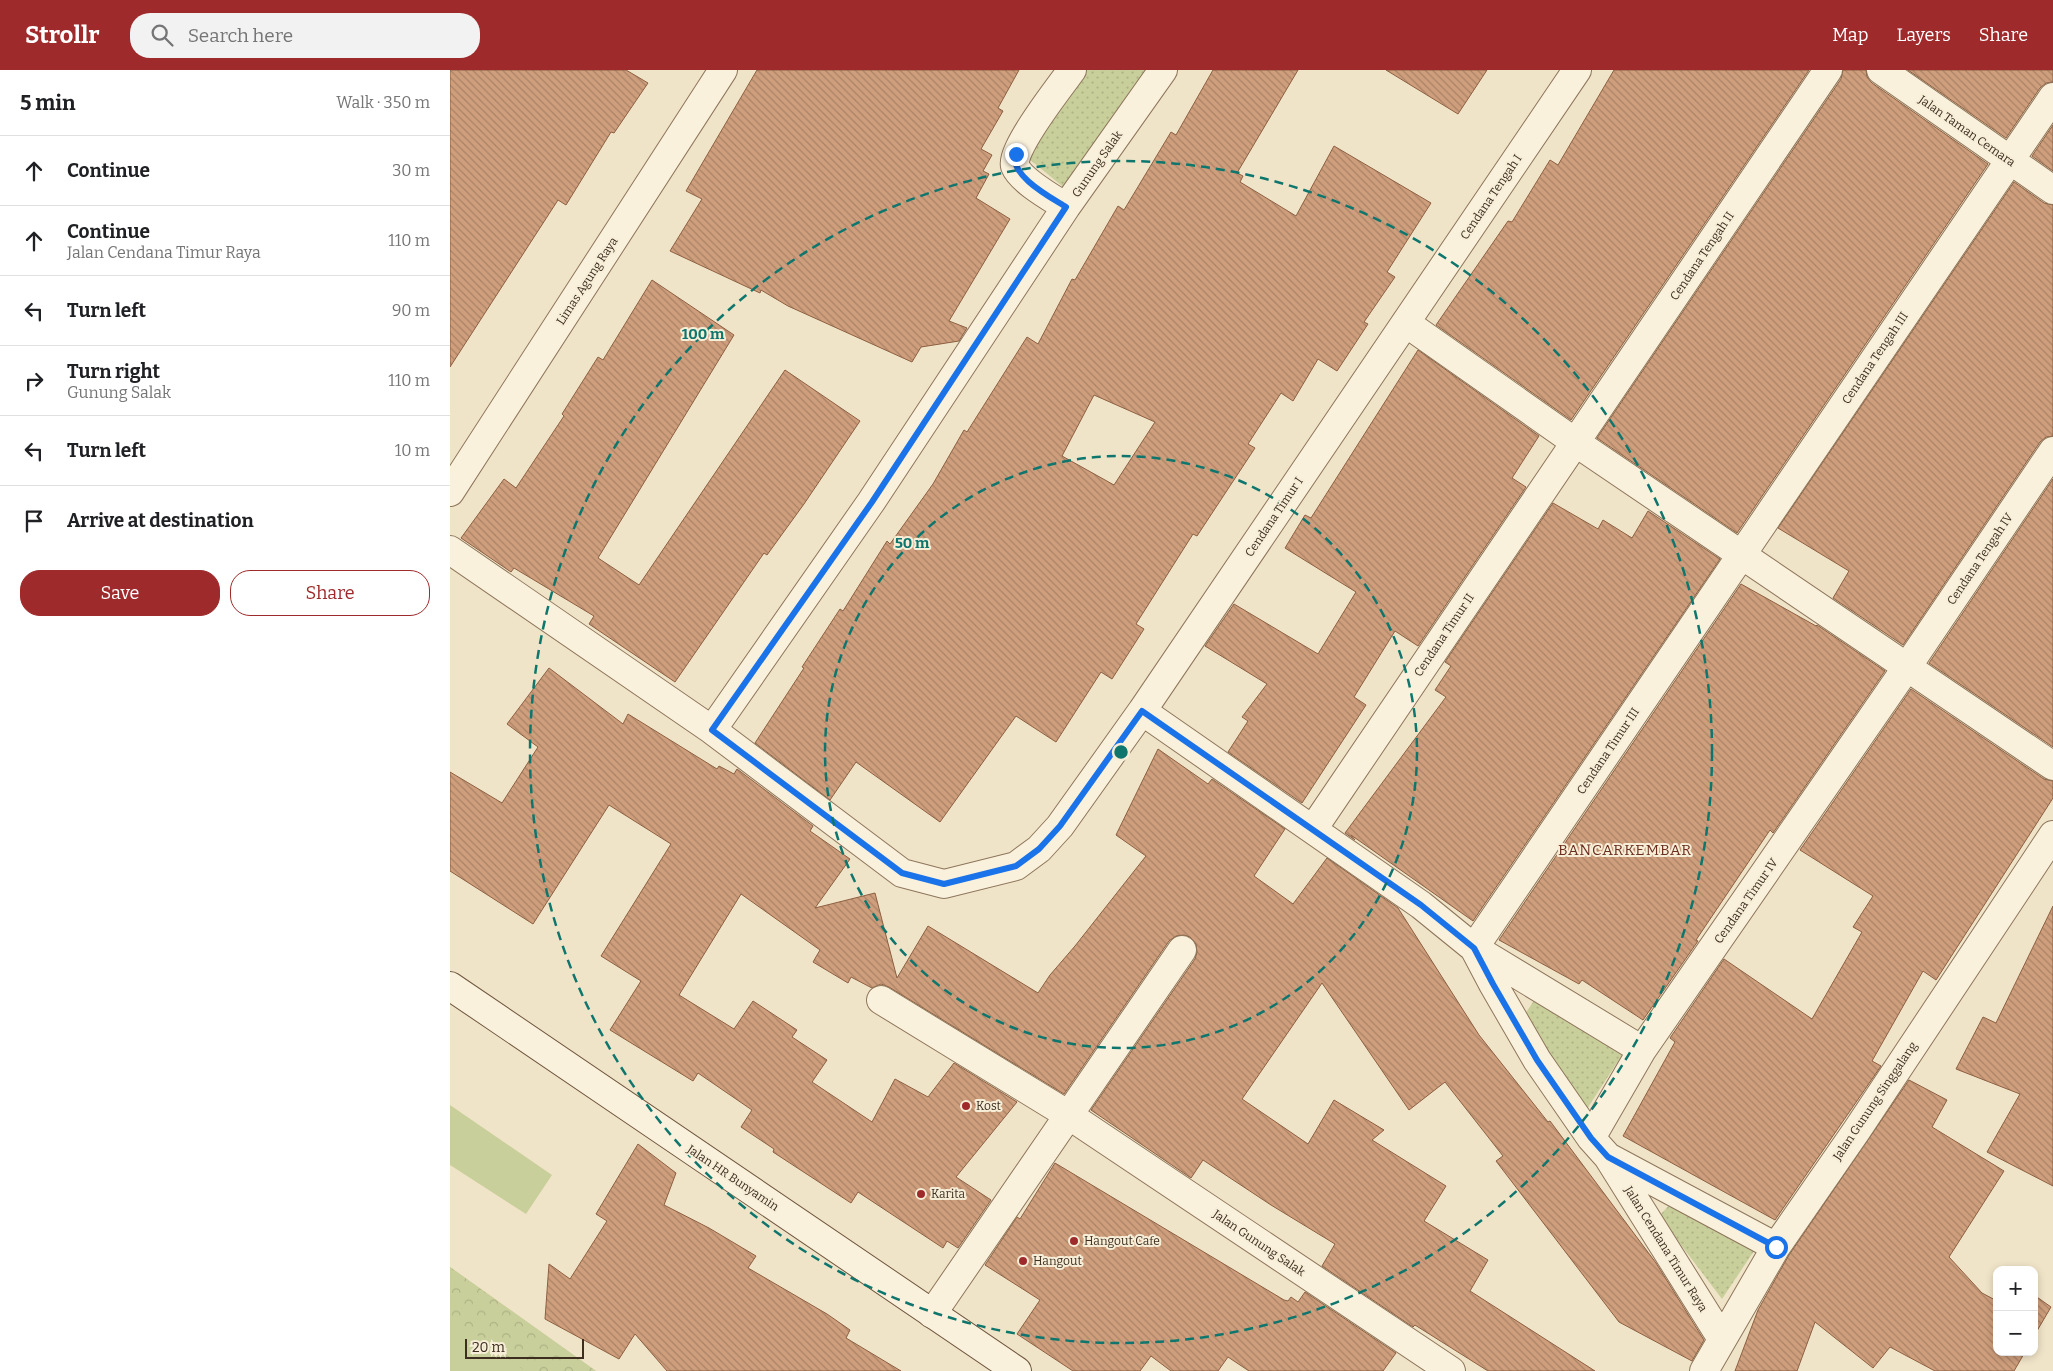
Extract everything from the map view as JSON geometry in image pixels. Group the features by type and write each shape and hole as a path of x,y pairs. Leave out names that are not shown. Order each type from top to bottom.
{"street":[{"name":"Limas Agung Raya","path":"450,492 723,70"},
{"path":"1066,207 1022,176 1015,165 1014,159 1030,129 1072,70"},
{"name":"Gunung Salak","path":"712,730 872,502 1066,207 1163,70"},
{"name":"Cendana Tengah I","path":"1406,324 1577,70"},
{"name":"Cendana Tengah II","path":"1575,442 1828,70"},
{"name":"Jalan Taman Cemara","path":"1881,70 2053,190"},
{"name":"Cendana Tengah III","path":"1741,555 2053,97"},
{"path":"1406,324 1575,442 2053,766"},
{"name":"Cendana Timur I","path":"450,550 712,730 902,873 944,884 1016,866 1039,849 1060,826 1142,711 1406,324"},
{"name":"Cendana Timur II","path":"1313,828 1575,442"},
{"name":"Cendana Tengah IV","path":"1907,667 2053,451"},
{"name":"Cendana Timur III","path":"1474,948 1741,555"},
{"name":"Cendana Timur IV","path":"1599,1148 1642,1050 1907,667"},
{"name":"Jalan Cendana Timur Raya","path":"1142,711 1313,828 1421,905 1474,948 1537,1060 1599,1148 1722,1339"},
{"name":"Jalan Gunung Singgalang","path":"1704,1371 1776,1247 1857,1130 2053,835"},
{"path":"1474,948 1642,1050"},
{"path":"932,1314 1067,1114 1182,950"},
{"name":"Jalan HR Bunyamin","path":"450,986 1017,1371"},
{"name":"Jalan Gunung Salak","path":"881,1000 1067,1114 1451,1371"},
{"path":"1599,1148 1776,1247"}],"green space":[{"path":"1082,70 1148,70 1067,190 1023,154"},
{"path":"1539,993 1626,1049 1585,1112 1519,1023"},
{"path":"450,1105 552,1175 526,1214 450,1165"},
{"path":"1674,1200 1754,1251 1722,1299 1659,1216"},
{"path":"450,1267 596,1371 450,1371"},
{"path":"450,1267 596,1371 525,1371 450,1315"}],"building":[{"path":"450,70 626,70 648,83 614,133 611,132 566,205 558,200 450,367"},
{"path":"757,70 1019,70 998,108 1003,111 981,149 992,155 983,171 989,174 976,198 1010,219 949,321 967,328 959,341 921,347 912,362 788,306 761,290 760,293 670,251 702,199 686,191"},
{"path":"1213,70 1298,70 1237,173 1243,176 1240,182 1296,216 1334,146 1431,203 1387,272 1395,277 1364,322 1368,324 1337,371 1318,359 1293,401 1281,393 1248,444 1255,448 1197,536 1193,534 1136,624 1144,629 1112,679 1101,672 1056,742 1016,716 940,822 856,762 830,800 755,743 840,609 843,611 887,541 890,544 933,484 964,430 967,432 1027,337 1038,344 1072,279 1075,280 1118,206 1124,210 1171,132 1176,135","holes":["1094,395 1155,422 1114,485 1062,456"]},
{"path":"1386,70 1487,70 1458,114"},
{"path":"1614,70 1809,70 1571,420 1436,325 1508,221 1512,222 1550,160 1558,165"},
{"path":"1843,70 1866,70 1867,77 1872,83 1988,164 1737,533 1597,438 1841,79"},
{"path":"1908,70 2053,70 2053,82 2046,83 2040,88 2006,138"},
{"path":"2053,125 2053,171 2032,156"},
{"path":"2014,182 2044,203 2053,205 2053,436 2046,437 2040,442 1903,645 1833,598 1849,571 1778,528"},
{"path":"652,280 734,335 598,558 639,585 785,370 860,421 804,504 767,555 764,553 675,682 589,624 594,616 514,568 511,572 461,538 504,479 516,488 564,416 562,414 598,357 603,360"},
{"path":"1418,350 1539,436 1512,478 1526,487 1418,646 1395,631 1354,697 1366,705 1302,803 1228,752 1248,721 1242,717 1267,684 1205,646 1234,604 1318,654 1356,592 1285,548 1305,515 1311,518"},
{"path":"2053,479 2053,747 1929,663"},
{"path":"1553,503 1598,529 1603,520 1632,538 1648,511 1720,559 1473,921 1351,835 1355,840 1345,833 1446,697 1435,690 1451,666 1445,662"},
{"path":"1741,584 1817,625 1885,671 1773,833 1770,830 1696,940 1698,941 1643,1020 1582,980 1579,984 1499,940"},
{"path":"549,668 623,724 628,714 717,769 719,766 734,774 737,769 813,826 810,831 850,859 815,908 875,893 897,978 928,926 1038,993 1050,975 1146,856 1116,835 1158,749 1208,784 1212,779 1285,829 1254,876 1293,904 1327,858 1398,908 1479,1035 1548,1122 1550,1121 1656,1263 1704,1340 1692,1361 1619,1322 1496,1161 1503,1156 1445,1082 1409,1110 1322,983 1242,1099 1308,1144 1334,1100 1384,1130 1372,1140 1446,1186 1424,1221 1488,1260 1470,1291 1595,1371 1488,1371 1415,1325 1413,1327 1322,1266 1335,1244 1203,1160 1191,1178 1091,1110 1195,959 1197,952 1196,944 1190,937 1184,935 1176,936 1169,941 1064,1094 889,987 881,984 872,988 851,977 848,983 813,962 820,950 741,894 679,995 734,1029 753,1001 797,1030 792,1037 827,1060 812,1082 872,1122 895,1079 928,1097 954,1063 1017,1102 956,1177 991,1200 958,1248 947,1241 943,1248 858,1192 851,1203 773,1152 774,1149 741,1127 752,1110 698,1073 693,1081 610,1030 641,981 601,956 671,844 609,805 533,924 450,871 450,772 502,803 538,747 507,724"},
{"path":"1911,689 2044,779 2053,781 2053,798 1936,980 1923,971 1872,1061 1881,1066 1775,1220 1623,1136 1675,1042 1670,1038 1724,959 1812,1019 1862,932 1853,927 1873,896 1800,850"},
{"path":"2053,906 2053,1186 1987,1152 2020,1094 1956,1069 1983,1017 1996,1023"},
{"path":"1909,1080 1947,1100 1932,1127 2004,1171 1949,1257 1982,1293 1993,1299 1993,1356 2023,1356 2014,1371 1935,1371 1890,1347 1873,1368 1815,1322 1797,1371 1735,1371 1758,1310 1789,1255"},
{"path":"638,1144 676,1173 664,1205 709,1228 756,1256 748,1268 827,1314 850,1330 846,1338 901,1371 667,1371 635,1334 619,1359 545,1319 549,1264 570,1279 607,1221 596,1214"},
{"path":"1055,1163 1284,1300 1288,1301 1291,1297 1298,1302 1305,1292 1396,1353 1383,1371 1249,1371 1228,1357 1218,1371 1171,1371 1151,1356 1140,1371 1073,1371 1017,1334 1040,1300 985,1265 1017,1217 1020,1219"},
{"path":"2038,1298 2051,1307 2038,1329"}],"place":[{"name":"Kost","path":"966,1106"},
{"name":"Karita","path":"921,1194"},
{"name":"Hangout Cafe","path":"1074,1241"},
{"name":"Hangout","path":"1023,1261"}],"district":[{"name":"BANCARKEMBAR","path":"1625,850"}],"route":[{"path":"1016,154 1014,159 1015,165 1022,176 1066,207 872,502 712,730 902,873 944,884 1016,866 1039,849 1060,826 1142,711 1313,828 1421,905 1474,948 1537,1060 1591,1138 1608,1157 1776,1247"}]}
